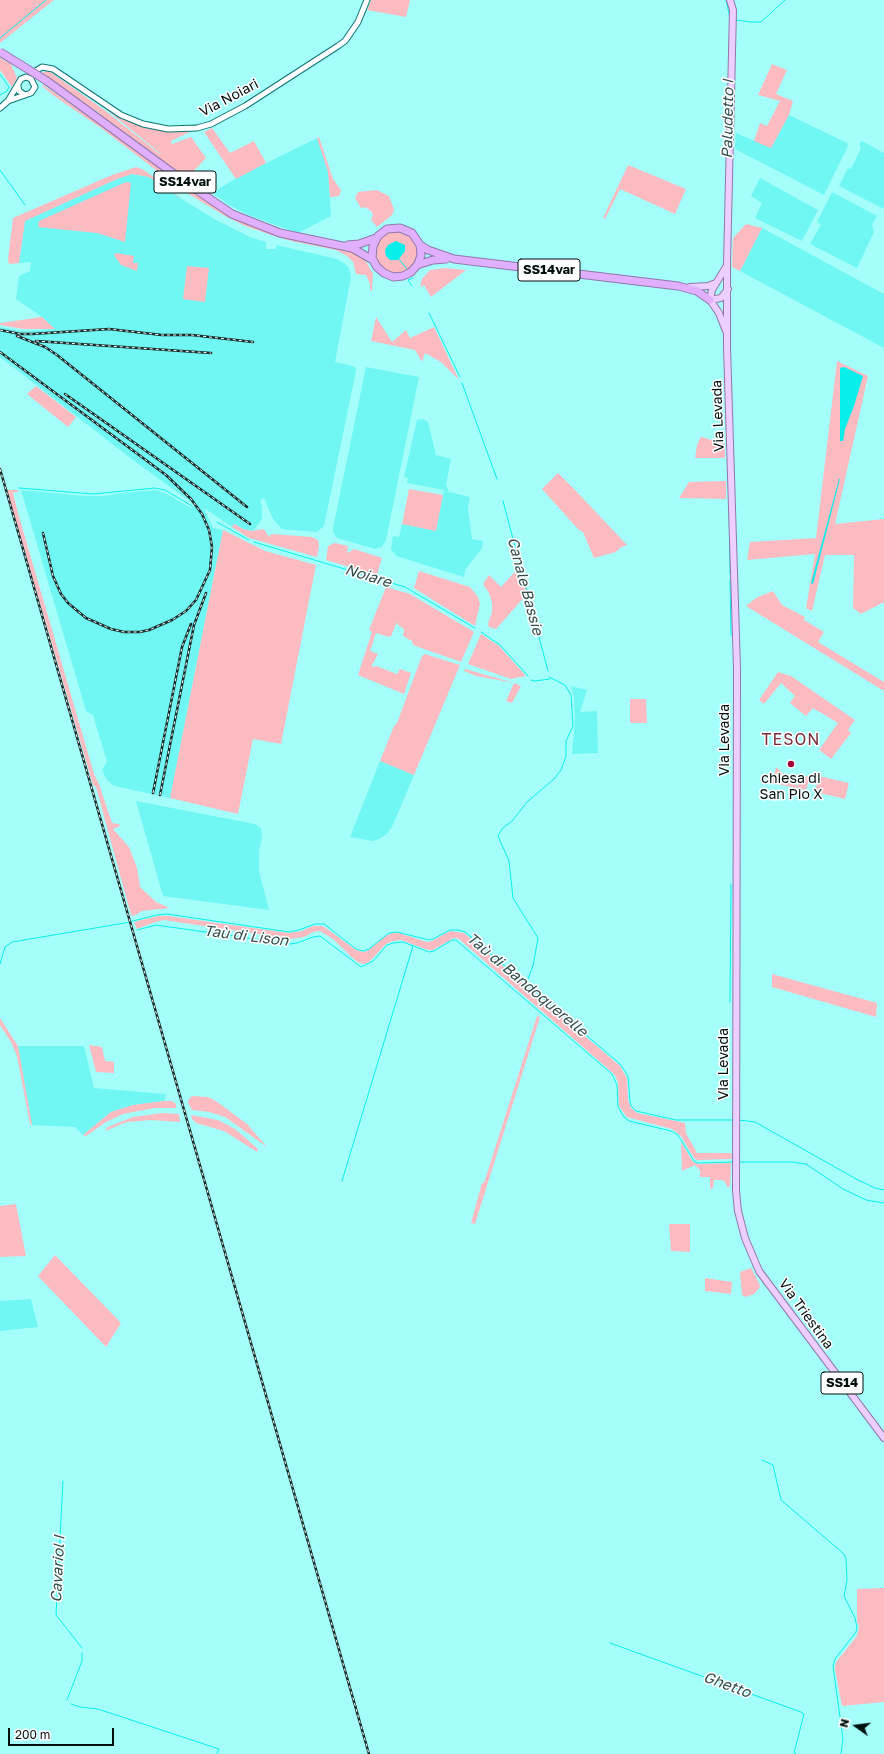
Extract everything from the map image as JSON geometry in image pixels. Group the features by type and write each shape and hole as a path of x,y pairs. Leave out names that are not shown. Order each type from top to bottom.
{"highway":[{"name":"SS14var","path":"0,52 47,81 232,214 280,233 358,250 373,260 382,272 393,277 406,275 417,265 433,260 454,259"},
{"name":"SS14var","path":"342,246 359,244 376,238 387,229 400,228 412,233 420,245 434,254 454,259 685,287 697,291 710,300"},
{"path":"373,260 372,249 376,238"},
{"path":"417,265 421,255 420,245"}],"main road":[{"name":"Via Levada","path":"730,0 733,17 727,264 727,347 737,669 736,1191"},
{"name":"Via Levada","path":"710,300 712,290 727,264"},
{"path":"685,287 708,286 717,282"},
{"path":"710,300 721,298 728,289"},
{"name":"SS14","path":"710,300 722,318 727,347"},
{"name":"Via Triestina","path":"736,1191 739,1218 745,1238 759,1271 884,1438"}],"street":[{"name":"Via Noiari","path":"34,72 42,67 52,69 121,115 138,122 168,129 197,128 211,124 245,106 345,41 358,22 367,0"},
{"path":"8,102 21,79 27,78 34,72"},
{"path":"0,108 8,102 33,92 35,87 33,81 34,72"},
{"path":"27,78 33,81"},
{"path":"18,86 21,93 25,95"}],"shaded area":[{"path":"0,0 54,0 0,43"},
{"path":"371,0 410,0 406,17 367,10"},
{"path":"0,58 11,64 17,78 12,87 0,70"},
{"path":"772,64 787,70 776,94 793,101 789,115 771,148 754,141 760,123 767,126 780,101 758,95"},
{"path":"49,71 103,109 160,154 107,109 139,125 150,128 177,132 192,131 171,141 172,144 191,137 206,158 189,176 194,181 187,180 112,125 99,113 40,74"},
{"path":"42,84 148,158 192,192 243,222 300,242 348,249 364,258 373,274 372,291 370,290 370,284 366,275 356,274 353,262 347,256 336,250 295,242 274,236 245,226 225,216 182,190 101,128 54,96 43,87"},
{"path":"789,115 847,143 848,146 824,195 735,149 736,133 771,148"},
{"path":"212,128 230,153 254,141 266,163 236,179 204,132"},
{"path":"319,137 333,179 341,190 339,196 330,197 328,172 317,138"},
{"path":"317,138 328,172 331,216 298,233 251,216 231,206 214,194 220,188 240,176"},
{"path":"862,141 884,153 884,209 839,186 848,168 851,169 861,148 859,144"},
{"path":"628,165 686,189 675,214 620,189 605,219 603,218"},
{"path":"136,167 144,170 185,201 149,177 132,174 117,179 25,221 19,263 9,264 8,259 13,218 112,175"},
{"path":"132,174 149,177 216,220 250,237 266,242 266,249 276,249 276,245 337,259 349,268 351,277 335,362 352,366 356,368 356,371 324,526 317,532 282,529 273,519 264,498 260,500 262,506 262,519 253,531 243,529 235,524 232,527 204,508 213,528 223,530 170,798 113,785 107,780 102,770 107,762 93,715 86,711 21,490 85,496 103,496 156,490 167,494 191,508 195,505 133,460 0,357 0,327 22,331 55,329 42,317 16,299 19,276 30,271 31,262 19,263 25,221 117,179"},
{"path":"760,178 818,210 802,241 755,218 762,203 751,196"},
{"path":"126,182 131,183 125,242 97,233 38,227 39,221"},
{"path":"377,190 389,196 394,210 392,215 377,227 371,220 373,215 371,211 365,207 361,208 355,198 358,192"},
{"path":"832,192 877,216 872,225 874,232 857,268 810,244 821,225 817,222"},
{"path":"746,224 762,228 740,271 732,267 733,238"},
{"path":"762,228 884,294 884,348 740,271"},
{"path":"400,231 410,236 417,247 417,255 414,263 409,269 393,273 385,270 379,264 375,252 378,240 387,232"},
{"path":"396,241 405,245 405,251 398,260 390,260 386,256 385,250 388,245"},
{"path":"116,253 134,256 133,263 138,263 137,271 121,265 114,255"},
{"path":"187,266 209,268 205,302 183,299"},
{"path":"445,268 466,270 431,297 424,285 420,287 422,279 430,270"},
{"path":"42,317 55,329 23,329 0,325 0,323"},
{"path":"376,317 392,342 406,330 410,338 434,327 459,380 441,362 425,353 422,362 415,350 371,341"},
{"path":"837,361 868,376 835,524 884,519 884,602 861,614 853,608 854,555 825,555 812,611 806,608 815,554 747,560 750,542 816,538"},
{"path":"366,367 419,377 386,540 382,547 375,549 337,538 333,532"},
{"path":"844,367 863,376 845,429 843,441 840,441 840,368"},
{"path":"36,386 76,417 68,427 27,394"},
{"path":"423,419 428,422 436,455 451,459 446,485 449,491 445,491 470,497 468,508 472,539 483,541 482,548 465,570 464,577 396,556 391,549 393,536 399,537 402,524 436,531 444,490 407,483 408,478 404,477 417,420"},
{"path":"702,437 725,444 725,458 695,458 697,445"},
{"path":"558,473 627,545 620,548 616,552 594,558 583,532 578,529 542,489"},
{"path":"840,479 813,584 811,583"},
{"path":"726,481 726,499 679,498 689,482"},
{"path":"409,489 443,495 436,531 402,524"},
{"path":"7,490 17,490 18,492 13,493 18,513 94,774 99,784 112,823 119,824 120,826 113,829 129,847 137,868 140,887 156,902 170,908 142,911 134,916 131,915 96,787 93,785"},
{"path":"234,524 243,529 252,531 264,529 268,536 273,534 312,537 318,540 319,545 317,557 249,538 232,527"},
{"path":"223,530 265,551 316,565 281,744 253,739 238,814 170,798"},
{"path":"335,543 348,546 348,553 354,549 382,558 377,575 326,560 328,546"},
{"path":"520,566 528,593 496,629 489,627 488,624 492,612 492,603 489,593 483,584 489,575 501,587"},
{"path":"419,571 470,587 478,597 480,604 475,626 414,588"},
{"path":"386,587 410,594 474,632 461,662 413,645 412,641 403,636 404,629 398,625 397,622 391,636 389,637 376,633 370,651 378,654 371,667 376,666 397,674 400,669 411,673 404,694 358,675 372,632 369,630"},
{"path":"773,591 782,605 805,617 804,620 824,632 818,642 884,682 884,691 746,606 756,598"},
{"path":"481,634 499,646 526,676 511,679 468,664"},
{"path":"425,654 460,665 414,775 380,761 394,726 397,723 422,656"},
{"path":"465,669 514,683 476,676 464,671"},
{"path":"778,672 791,676 855,720 848,730 851,733 831,759 819,750 838,723 813,708 806,716 790,703 795,696 781,683 764,704 759,700"},
{"path":"514,683 521,686 512,703 506,701"},
{"path":"571,686 587,690 580,712 597,711 598,753 572,754 575,719 574,697"},
{"path":"630,699 646,699 647,723 630,723"},
{"path":"380,761 414,775 392,827 387,834 373,841 350,837"},
{"path":"776,767 797,786 802,779 807,776 810,777 806,790 772,783"},
{"path":"819,776 849,783 845,799 815,792"},
{"path":"136,801 255,824 261,828 262,838 259,850 259,871 269,910 163,896"},
{"path":"158,916 168,916 289,933 302,931 313,926 323,926 356,950 364,952 392,933 399,933 427,942 432,941 450,931 464,933 620,1066 627,1078 628,1099 631,1108 637,1113 685,1123 686,1133 697,1153 731,1153 732,1159 697,1160 694,1158 681,1136 672,1129 627,1117 619,1106 618,1082 615,1075 459,939 454,938 433,950 428,950 401,940 393,941 386,944 369,962 364,964 357,962 333,939 320,931 313,932 304,937 290,939 164,920 137,929 134,922"},
{"path":"772,974 877,1003 876,1017 772,987"},
{"path":"537,1016 540,1017 475,1224 471,1223 482,1183 484,1183"},
{"path":"0,1018 18,1046 32,1125 30,1124 17,1056 11,1042 0,1025"},
{"path":"89,1045 102,1047 105,1061 114,1062 114,1073 96,1072"},
{"path":"18,1046 84,1046 94,1088 166,1094 164,1101 133,1105 111,1112 83,1135 75,1127 32,1125"},
{"path":"192,1096 208,1097 216,1101 247,1124 267,1147 225,1117 209,1112 192,1110 188,1103"},
{"path":"172,1101 176,1104 176,1108 155,1108 123,1114 106,1122 86,1136 83,1135 111,1112 133,1105"},
{"path":"162,1113 179,1114 180,1122 151,1120 127,1122 105,1131 108,1127 133,1117"},
{"path":"191,1115 218,1120 235,1129 258,1149 257,1152 224,1131 196,1123 192,1119"},
{"path":"681,1142 693,1162 698,1164 731,1163 730,1187 730,1185 728,1188 722,1180 714,1180 713,1188 710,1189 710,1177 700,1177 700,1170 695,1165 682,1171"},
{"path":"16,1204 26,1256 0,1257 0,1206"},
{"path":"669,1224 690,1224 690,1252 671,1251"},
{"path":"55,1255 121,1323 106,1347 38,1276"},
{"path":"751,1268 760,1287 754,1294 746,1297 742,1295 740,1272"},
{"path":"705,1278 732,1282 731,1294 705,1291"},
{"path":"31,1299 38,1327 0,1331 0,1301"},
{"path":"884,1588 884,1702 842,1706 835,1669 836,1662 857,1636 859,1626 857,1622 857,1589"}],"waterway":[{"path":"0,38 46,0"},
{"name":"Paludetto I","path":"726,0 730,18 729,51"},
{"name":"Paludetto I","path":"736,20 761,22 785,0"},
{"path":"0,74 9,87 7,91 0,95"},
{"path":"0,170 25,205"},
{"name":"Canale Bassie","path":"399,259 407,269"},
{"name":"Canale Bassie","path":"412,286 408,280 413,278"},
{"name":"Canale Bassie","path":"429,313 460,377"},
{"name":"Canale Bassie","path":"462,383 497,479"},
{"name":"Noiare","path":"19,488 93,494 155,488 165,490 192,506"},
{"name":"Canale Bassie","path":"503,501 548,671"},
{"path":"729,502 730,574"},
{"name":"Noiare","path":"217,522 249,540"},
{"name":"Noiare","path":"254,542 405,587 475,628"},
{"path":"730,580 731,635"},
{"name":"Noiare","path":"481,632 500,645 528,676"},
{"name":"Canale Bassie","path":"526,984 533,966 538,938 513,898 509,861 498,836 502,829 513,820 527,802 554,779 561,770 566,756 566,741 573,726 571,695 565,685 549,677"},
{"name":"Noiare","path":"531,680 535,681 550,679"},
{"path":"730,1002 731,884"},
{"name":"Taù di Bandoquerelle","path":"0,964 5,947 12,942 125,923 167,914 289,932 315,924 324,924 356,949 363,951 369,949 389,933 397,932 429,940 450,930 458,930 465,932 620,1064 628,1076 630,1102 631,1106 636,1111 676,1120 734,1120"},
{"name":"Taù di Lison","path":"137,930 156,925 290,944 320,936 361,967 373,961 387,945 393,943 403,942 429,952 434,951 452,940 456,940 612,1074 617,1085 618,1107 624,1117 629,1121 671,1131 678,1135 694,1161 697,1163 733,1162"},
{"path":"342,1181 413,946"},
{"name":"Taù di Bandoquerelle","path":"739,1120 755,1122 858,1180 875,1188 884,1190"},
{"name":"Taù di Lison","path":"739,1162 791,1162 806,1164 843,1189 866,1200 884,1203"},
{"path":"762,1460 773,1465 781,1500 844,1554 846,1559 847,1580 844,1596 855,1618 857,1627 856,1632 835,1659 833,1666 843,1739 841,1754"},
{"name":"Cavariol I","path":"63,1481 56,1615 82,1648"},
{"name":"Ghetto","path":"610,1643 801,1712 804,1714 794,1753 796,1754"},
{"name":"Cavariol I","path":"67,1700 82,1661 82,1653"},
{"name":"Cavariol I","path":"71,1704 80,1707 98,1709 219,1749 217,1754"}],"railway":[{"path":"0,330 20,334 32,334 109,329 162,335 192,335 253,342"},
{"path":"17,336 45,347 57,355 247,507"},
{"path":"36,341 211,353"},
{"path":"0,352 166,475 191,499 202,514 209,530 212,547 210,570 196,600 186,611 172,620 149,630 140,632 124,632 111,629 86,618 68,603 61,594 53,576 43,533"},
{"path":"65,394 250,524"},
{"path":"0,469 369,1754"},
{"path":"160,795 194,625 206,593"},
{"path":"153,793 182,647 191,624"}],"place":[{"name":"chiesa di San Pio X","path":"791,764"}],"district":[{"name":"TESON","path":"791,740"}]}
